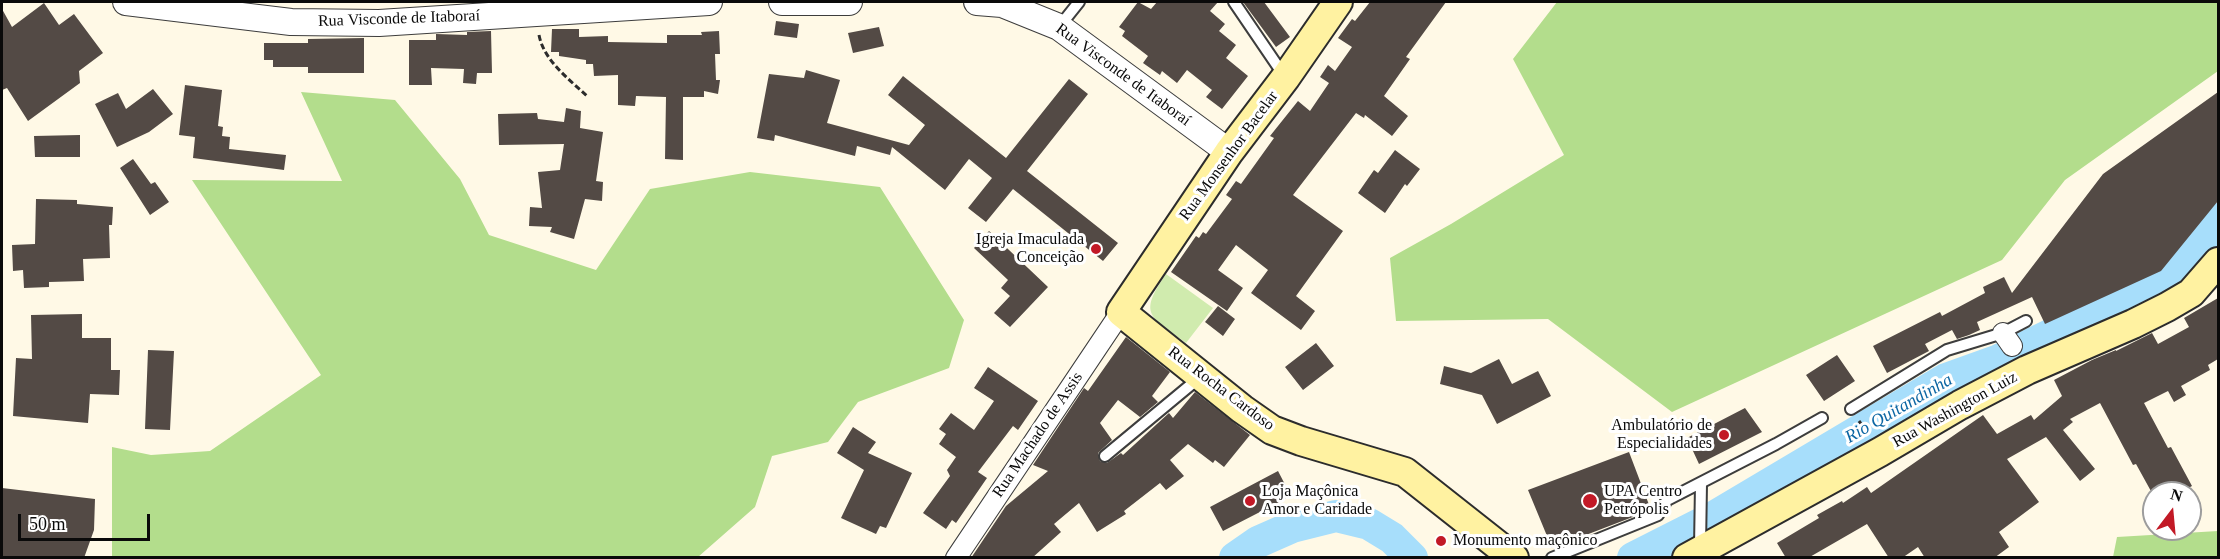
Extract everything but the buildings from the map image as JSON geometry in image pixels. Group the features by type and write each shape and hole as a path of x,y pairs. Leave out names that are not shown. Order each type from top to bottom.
{"main road":[{"name":"Rua Monsenhor Bacelar","path":"1121,312 1229,152 1286,77 1338,2"},
{"name":"Rua Washington Luiz","path":"1693,554 1880,452 1960,405 2016,353 2133,324 2191,293 2218,262"},
{"name":"Rua Rocha Cardoso","path":"1121,312 1272,430 1301,441 1406,472 1514,558"}],"street":[{"name":"Rua Visconde de Itaboraí","path":"126,2 291,22 379,22 534,7 710,2"},
{"path":"782,2 849,2"},
{"name":"Rua Visconde de Itaboraí","path":"977,2 1002,4 1059,27 1229,152"},
{"name":"Rua Machado de Assis","path":"956,558 1121,312"}],"lane":[{"path":"1059,27 1079,2"},
{"path":"1234,2 1286,77"},
{"path":"1851,409 1947,350 2016,353 2026,321"},
{"path":"1104,456 1202,376"},
{"path":"1552,558 1658,515 1667,501 1822,418"},
{"path":"1693,554 1701,484"}],"path":[{"path":"534,7 540,42 554,65 587,96"},
{"path":"1851,409 1880,452"}],"green space":[{"path":"1557,2 2218,2 2218,71 2065,180 2002,260 1672,412 1548,319 1396,321 1390,258 1451,224 1564,155 1513,59"},
{"path":"301,92 395,100 460,179 489,235 596,270 650,189 750,172 880,187 964,320 949,368 858,402 828,442 772,456 755,507 698,557 112,557 112,447 151,455 210,451 321,375 192,180 342,181"},
{"path":"1166,274 1213,308 1186,343 1164,327 1152,314 1150,307 1152,299"},
{"path":"2218,531 2218,557 2113,557 2117,537 2142,536 2142,541 2202,541 2202,532"}],"waterway":[{"name":"Rio Quitandinha","path":"1633,558 1712,518 1946,379 1999,360 2173,275 2218,219"},
{"name":"Rio Quitandinha","path":"1235,558 1258,542 1292,527 1336,516 1369,524 1392,538 1412,558"}],"place":[{"name":"Igreja Imaculada Conceição","path":"1096,249"},
{"name":"Ambulatório de Especialidades","path":"1724,435"},
{"name":"Loja Maçônica Amor e Caridade","path":"1250,501"},
{"name":"UPA Centro Petrópolis","path":"1590,501"},
{"name":"Monumento maçônico","path":"1441,541"}]}
